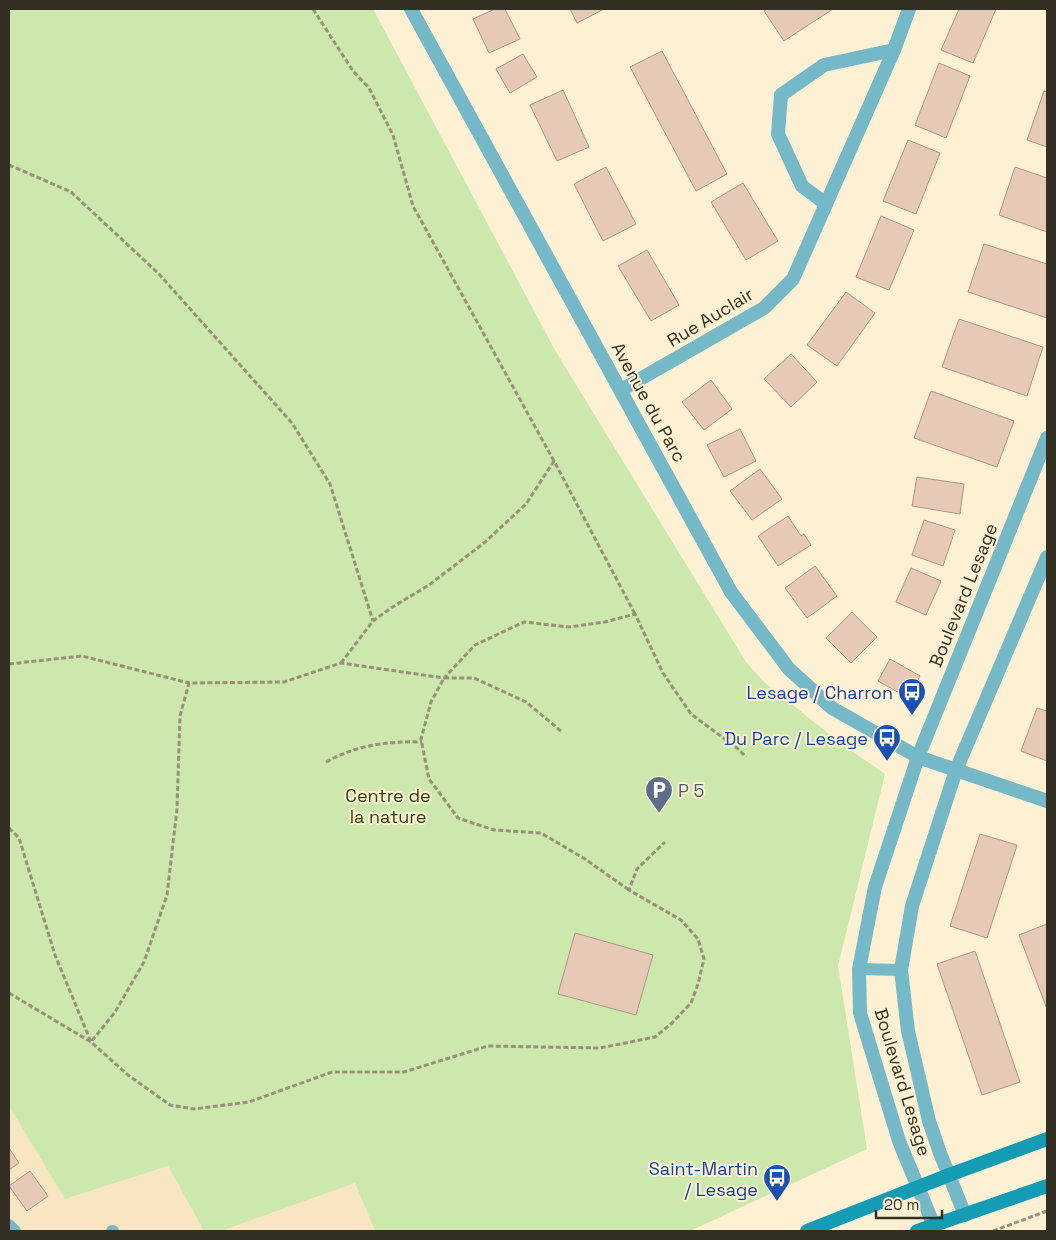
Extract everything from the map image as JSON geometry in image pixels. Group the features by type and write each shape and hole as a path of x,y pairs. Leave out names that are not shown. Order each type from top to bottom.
{"main road":[{"path":"807,1231 917,1187 1047,1139"},
{"path":"917,1231 1047,1186"}],"street":[{"name":"Avenue du Parc","path":"411,9 731,592 788,670 832,708 918,757 1047,801"},
{"name":"Rue Auclair","path":"621,390 764,308 793,279 894,50 910,9"},
{"path":"826,204 802,186 778,134 781,94 824,65 894,50"},
{"name":"Boulevard Lesage","path":"934,1226 899,1141 860,1013 859,969 875,887 918,757 1047,438"},
{"name":"Boulevard Lesage","path":"965,1215 929,1121 908,1031 901,970 912,906 956,770 1047,557"}],"lane":[{"path":"859,969 901,970"},
{"path":"9,1225 15,1231"}],"path":[{"path":"313,9 353,70 369,88 393,136 413,206 554,460 635,614 663,673 691,714 746,757"},
{"path":"9,164 71,192 158,273 292,423 330,484 373,620"},
{"path":"341,663 373,620 429,585 484,543 526,504 554,460"},
{"path":"9,992 91,1042 128,1076 170,1105 194,1109 249,1102 332,1072 404,1072 488,1046 600,1048 655,1037 691,1003 704,959 698,939 681,920 630,890 585,859 540,833 494,830 458,818 429,779 421,739 431,702 444,678 475,645 524,622 569,627 605,622 635,614"},
{"path":"9,664 82,656 189,683 284,682 341,663 444,678 474,678 526,702 561,731"},
{"path":"91,1042 115,1012 144,962 168,895 177,809 180,716 189,683"},
{"path":"326,762 340,754 364,746 399,742 422,742"},
{"path":"9,828 19,838 55,955 91,1042"},
{"path":"630,890 637,869 665,842"},
{"path":"993,1231 1047,1212"}],"shaded area":[{"path":"9,1106 65,1199 168,1166 204,1231 9,1231"},
{"path":"355,1183 375,1231 221,1231"}],"green space":[{"name":"Centre de la nature","path":"9,9 373,9 556,352 746,662 764,682 839,742 885,774 838,966 867,1149 690,1231 375,1231 355,1183 221,1231 204,1231 168,1166 65,1199 9,1106"}],"building":[{"path":"495,9 505,9 520,39 489,53 473,19"},
{"path":"570,9 604,9 577,23"},
{"path":"767,9 833,9 784,41 764,11"},
{"path":"959,9 996,9 973,63 941,50"},
{"path":"662,51 727,174 696,191 630,67"},
{"path":"523,54 537,77 510,93 496,69"},
{"path":"939,63 970,76 946,138 915,125"},
{"path":"563,90 589,147 557,161 530,105"},
{"path":"1044,91 1047,92 1047,147 1027,140"},
{"path":"908,140 940,153 916,214 883,201"},
{"path":"606,167 636,224 603,241 574,184"},
{"path":"1015,167 1047,178 1047,232 999,215"},
{"path":"743,183 778,241 746,260 711,202"},
{"path":"881,216 914,230 889,290 856,277"},
{"path":"984,244 1047,264 1047,318 968,292"},
{"path":"647,250 679,305 651,321 618,266"},
{"path":"846,292 875,313 837,366 807,345"},
{"path":"959,319 1043,347 1027,396 942,367"},
{"path":"791,354 817,382 791,407 764,379"},
{"path":"711,380 732,409 704,430 682,402"},
{"path":"931,391 1014,421 997,467 914,438"},
{"path":"740,429 756,461 724,477 707,445"},
{"path":"760,469 782,499 752,520 730,491"},
{"path":"917,477 964,484 960,514 912,506"},
{"path":"788,516 801,536 804,534 811,545 778,566 758,536"},
{"path":"924,520 955,530 943,566 912,555"},
{"path":"815,566 837,596 807,618 785,588"},
{"path":"911,568 941,581 926,615 896,602"},
{"path":"852,612 877,637 851,663 826,638"},
{"path":"890,659 920,676 908,698 878,681"},
{"path":"1037,708 1047,711 1047,761 1021,751"},
{"path":"980,834 1017,845 987,938 950,926"},
{"path":"1047,924 1047,1009 1019,935"},
{"path":"575,933 653,955 636,1015 558,994"},
{"path":"975,951 1020,1082 982,1095 937,964"},
{"path":"9,1148 19,1163 9,1170"},
{"path":"30,1171 48,1196 27,1211 9,1186"}],"place":[{"name":"Lesage / Charron","path":"912,716"},
{"name":"Du Parc / Lesage","path":"887,762"},
{"name":"P 5","path":"659,814"},
{"name":"Saint-Martin / Lesage","path":"777,1202"}]}
